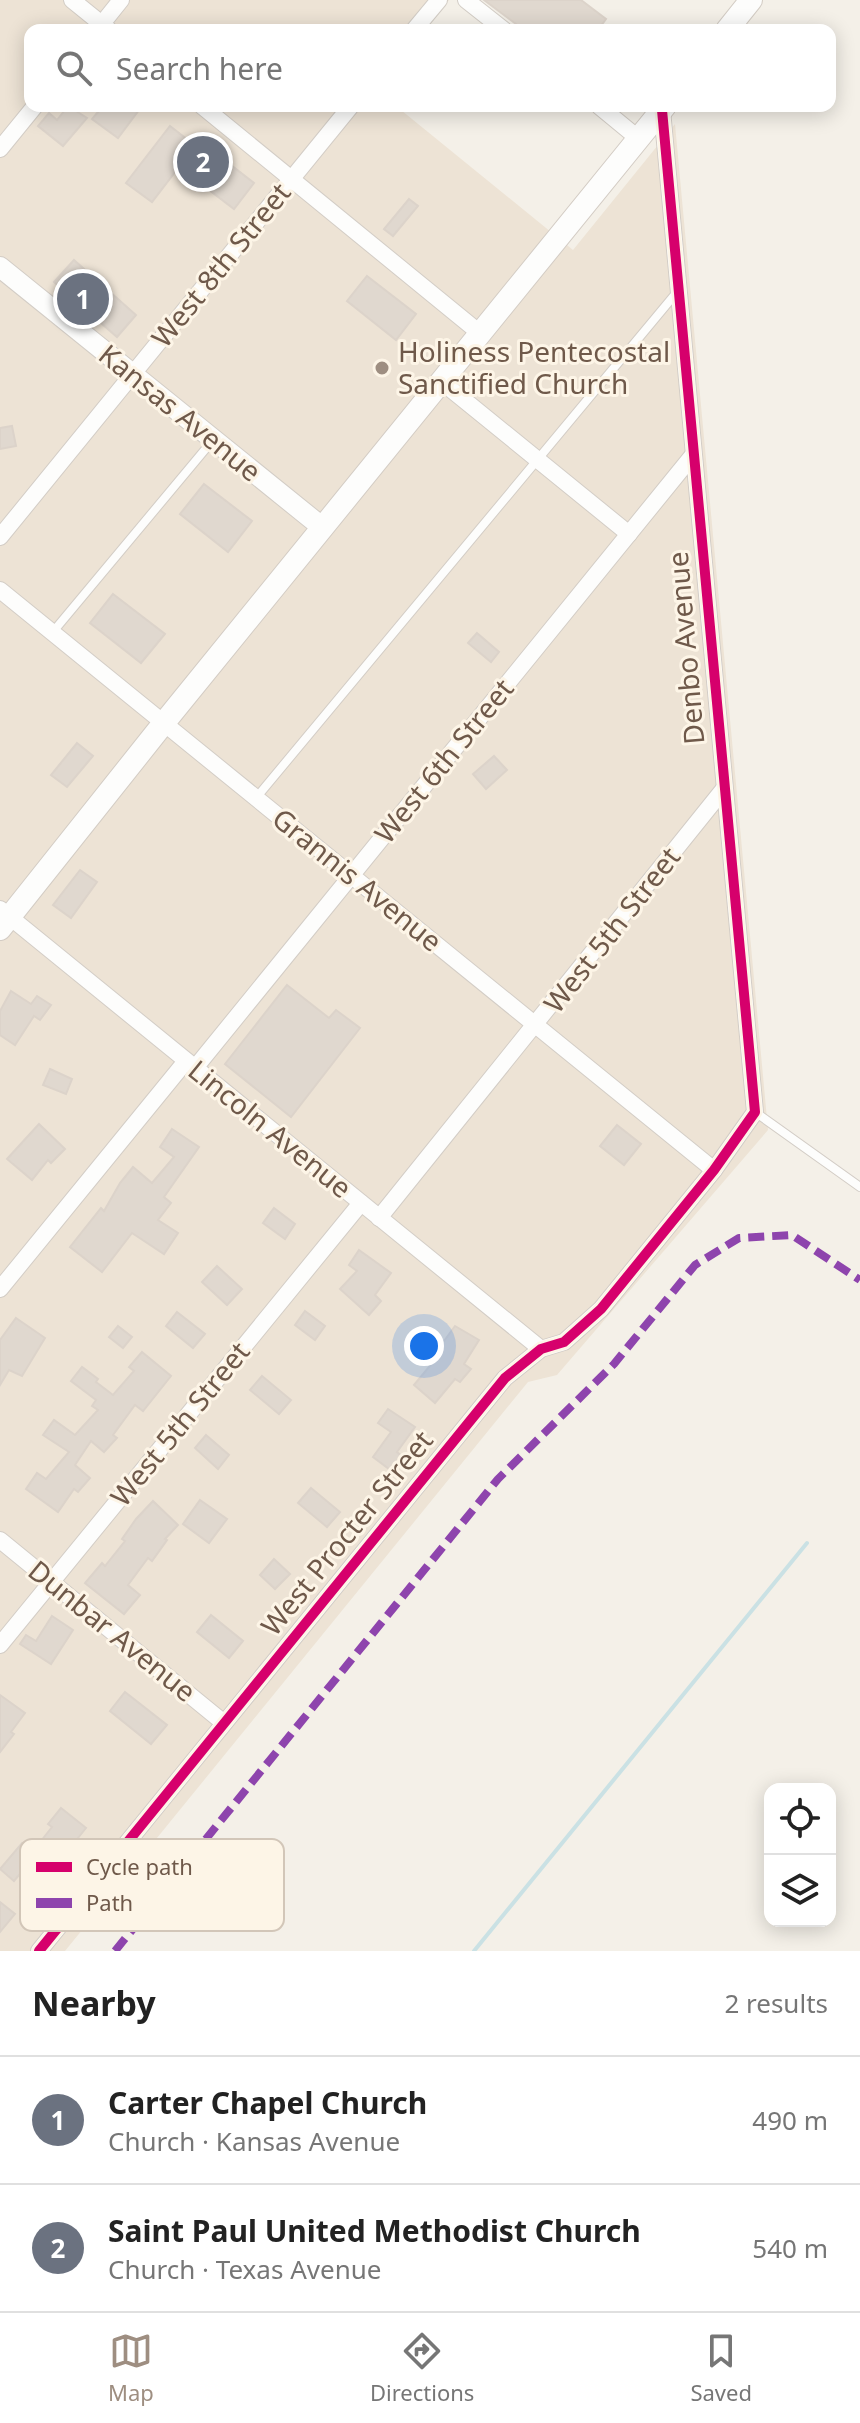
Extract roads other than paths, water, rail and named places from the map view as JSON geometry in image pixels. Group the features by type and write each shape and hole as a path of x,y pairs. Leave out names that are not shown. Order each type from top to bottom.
{"main road":[{"path":"732,24 751,0"},
{"path":"3,919 661,112"}],"street":[{"path":"72,0 98,24"},
{"path":"105,24 121,0"},
{"path":"419,24 439,0"},
{"path":"466,0 496,24"},
{"path":"0,149 30,112"},
{"path":"209,112 481,334"},
{"name":"West 8th Street","path":"0,537 346,112"},
{"path":"606,112 639,139"},
{"name":"Denbo Avenue","path":"664,112 723,790 755,1112"},
{"name":"Kansas Avenue","path":"0,267 323,528"},
{"path":"442,382 629,534"},
{"name":"West 6th Street","path":"0,1289 351,875 693,455"},
{"name":"Grannis Avenue","path":"0,590 714,1170"},
{"name":"West 5th Street","path":"379,1218 723,790"},
{"name":"Lincoln Avenue","path":"3,919 190,1064 541,1349"},
{"path":"714,1170 755,1112"},
{"name":"West Procter Street","path":"130,1839 505,1378 541,1349 564,1342 601,1309 714,1170"},
{"name":"West 5th Street","path":"0,1645 361,1203"},
{"name":"Dunbar Avenue","path":"0,1540 224,1723"},
{"name":"West Procter Street","path":"39,1951 55,1931"}],"lane":[{"path":"255,799 679,290"},
{"path":"52,633 213,440"},
{"path":"755,1112 860,1187"}],"waterway":[{"path":"474,1951 807,1543"}],"place":[{"name":"Saint Paul United Methodist Church","path":"203,162"},
{"name":"Carter Chapel Church","path":"83,299"},
{"name":"Holiness Pentecostal Sanctified Church","path":"382,368"}]}
